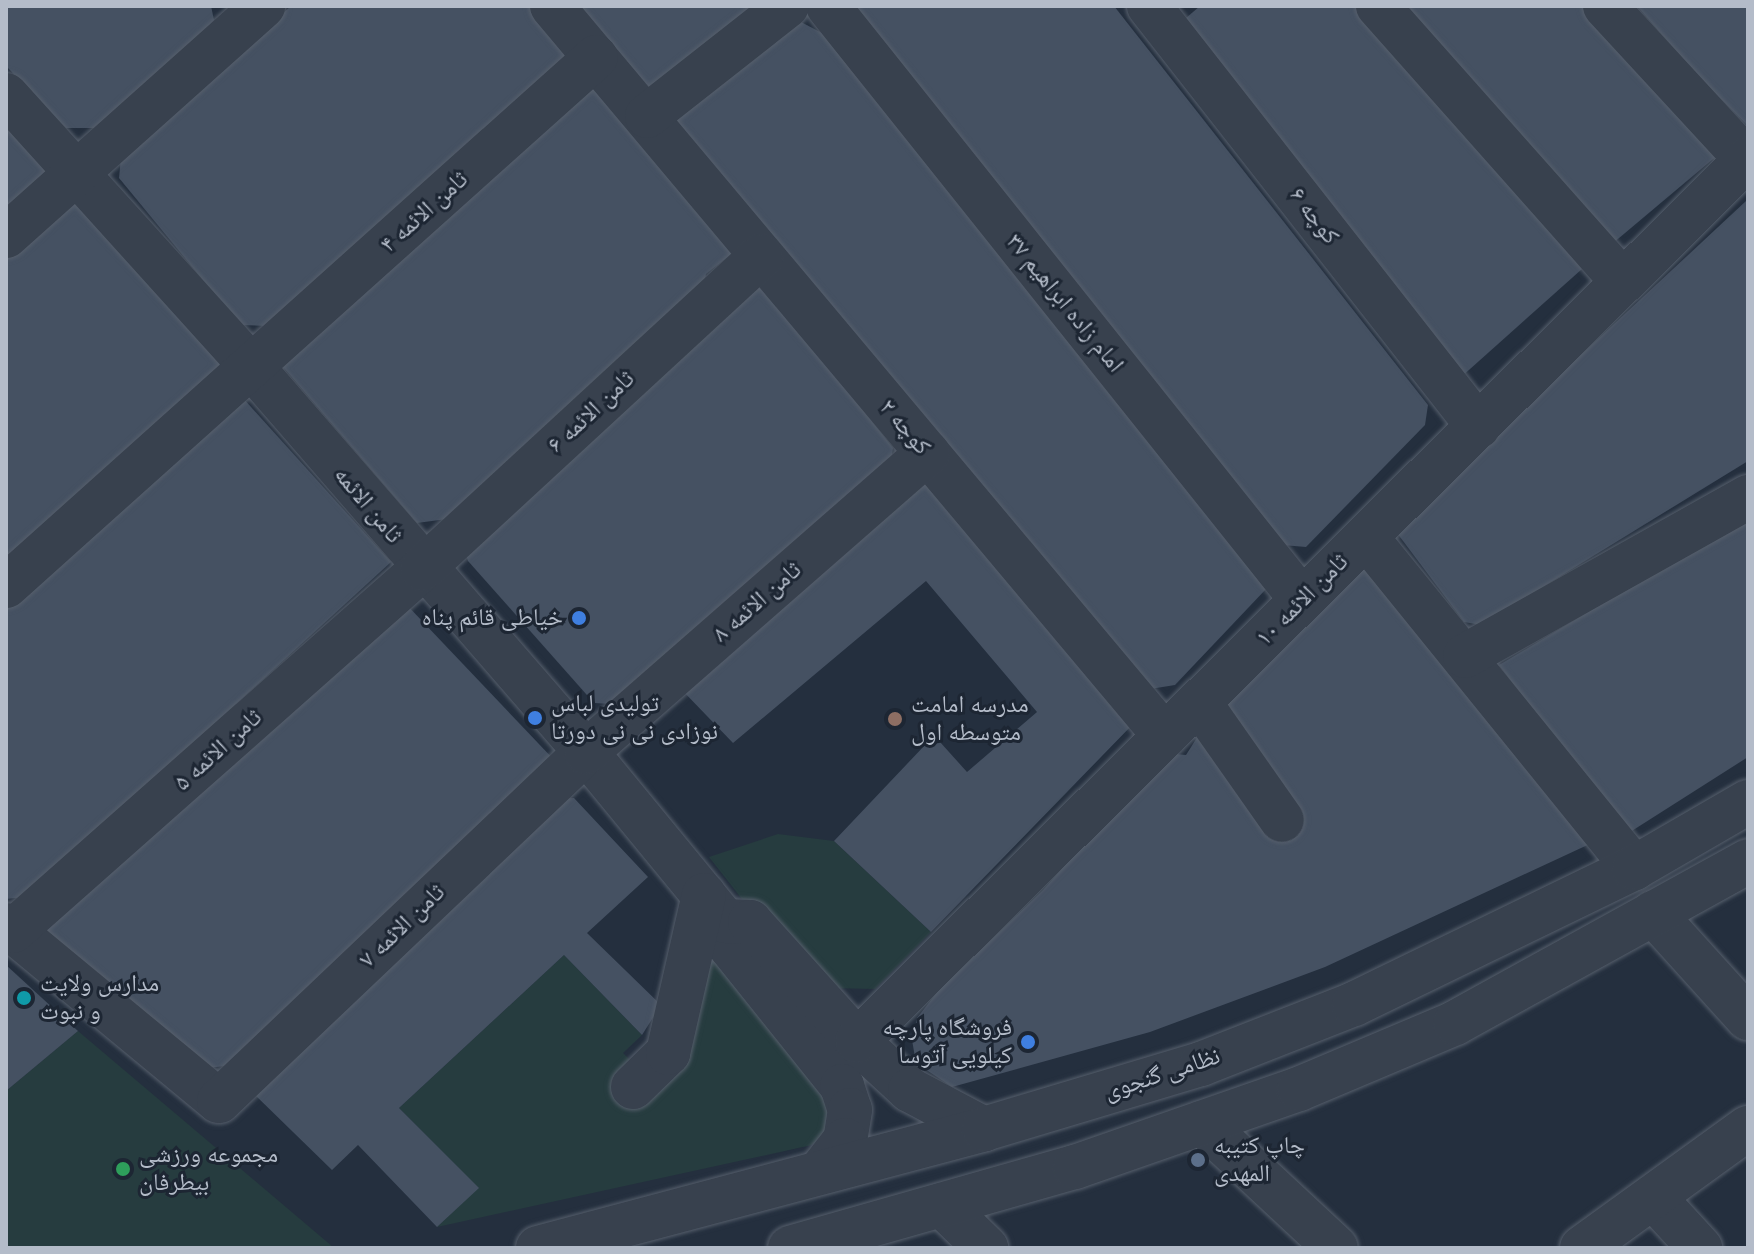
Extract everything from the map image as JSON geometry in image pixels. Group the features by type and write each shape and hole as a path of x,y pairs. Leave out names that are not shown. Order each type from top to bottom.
{"street":[{"name":"کوچه ۲","path":"552,6 1165,736"},
{"path":"647,116 787,6"},
{"name":"امام زاده ابراهیم ۳۷","path":"828,6 1302,600"},
{"path":"1378,6 1623,282"},
{"path":"1605,6 1747,160"},
{"path":"6,236 79,173 249,11"},
{"name":"کوچه ۶","path":"1164,11 1478,426"},
{"name":"ثامن الائمه ۴","path":"6,586 596,57"},
{"name":"ثامن الائمه","path":"6,95 252,367 422,569 586,752 714,908"},
{"name":"ثامن الائمه ۱۰","path":"857,1041 1747,160"},
{"name":"ثامن الائمه ۶","path":"422,569 761,256"},
{"name":"ثامن الائمه ۸","path":"586,752 928,453"},
{"path":"1465,656 1748,497"},
{"path":"1366,537 1634,868"},
{"name":"ثامن الائمه ۵","path":"10,928 422,569"},
{"path":"1199,702 1282,820"},
{"name":"ثامن الائمه ۷","path":"10,928 219,1101 586,752"},
{"name":"نظامی گنجوی","path":"538,1248 984,1129 1201,1064 1354,1004 1634,868 1748,802"},
{"path":"799,1247 1202,1123 1455,1023 1748,861"},
{"path":"714,908 750,922 857,1041 910,1090 984,1129"},
{"path":"633,1087 668,1053 714,908"},
{"path":"714,908 730,946 842,1086 850,1110 845,1140 821,1171"},
{"path":"1653,913 1748,1018"},
{"path":"1202,1123 1336,1248"},
{"path":"1582,1248 1655,1199 1748,1128"},
{"path":"1655,1199 1700,1248"},
{"path":"942,1205 986,1248"}],"green space":[{"path":"778,834 834,841 931,932 875,989 826,988 745,903 709,857"},
{"path":"698,932 829,1102 826,1131 812,1145 437,1227 478,1188 399,1108 564,955 642,1035 623,1053 640,1070"},
{"name":"مجموعه ورزشی بیطرفان","path":"78,1031 333,1247 6,1248 6,1091"}],"building":[{"path":"6,6 211,6 214,20 185,55 96,128 66,128 6,66"},
{"path":"291,6 531,6 571,54 268,326 240,325 119,178 121,157"},
{"path":"569,6 757,6 653,88 635,83"},
{"path":"851,6 1114,6 1428,405 1425,425 1306,547 1282,545"},
{"path":"1200,6 1361,6 1582,269 1460,378 1179,24"},
{"path":"1389,6 1592,6 1725,149 1606,249"},
{"path":"1637,6 1748,6 1748,126 1699,77"},
{"path":"801,22 822,33 1267,588 1175,685 1144,690 675,133 677,115"},
{"path":"581,86 600,89 734,252 706,274 703,290 447,519 417,523 278,361"},
{"path":"6,119 58,177 6,222"},
{"path":"76,196 223,352 222,372 6,561 6,259"},
{"path":"1746,201 1748,461 1481,625 1464,622 1394,529"},
{"path":"754,285 765,287 893,448 891,461 611,704 594,703 468,561 464,548"},
{"path":"242,397 391,562 25,897 6,899 6,605"},
{"path":"921,482 933,482 1136,721 931,932 834,841 925,745 940,742 967,772 1037,712 926,581 733,743 680,688"},
{"path":"1748,517 1748,757 1627,834 1499,665"},
{"path":"1366,557 1594,842 1325,967 1150,1032 952,1087 916,1063 912,1040 917,1018 938,991 1043,890 1165,753 1186,755 1215,709"},
{"path":"405,603 558,764 225,1066 200,1069 49,946 44,917"},
{"path":"574,798 648,877 587,933 661,1005 642,1035 564,955 399,1108 479,1188 437,1227 358,1145 332,1170 250,1090 556,799"},
{"name":"مدارس ولایت و نبوت","path":"6,965 78,1031 6,1091"}],"place":[{"name":"خیاطی قائم پناه","path":"579,618"},
{"name":"تولیدی لباس نوزادی نی نی دورتا","path":"535,718"},
{"name":"مدرسه امامت متوسطه اول","path":"895,719"},
{"name":"مدارس ولایت و نبوت","path":"24,998"},
{"name":"فروشگاه پارچه کیلویی آتوسا","path":"1028,1042"},
{"name":"چاپ‌ کتیبه المهدی","path":"1198,1160"},
{"name":"مجموعه ورزشی بیطرفان","path":"123,1169"}]}
